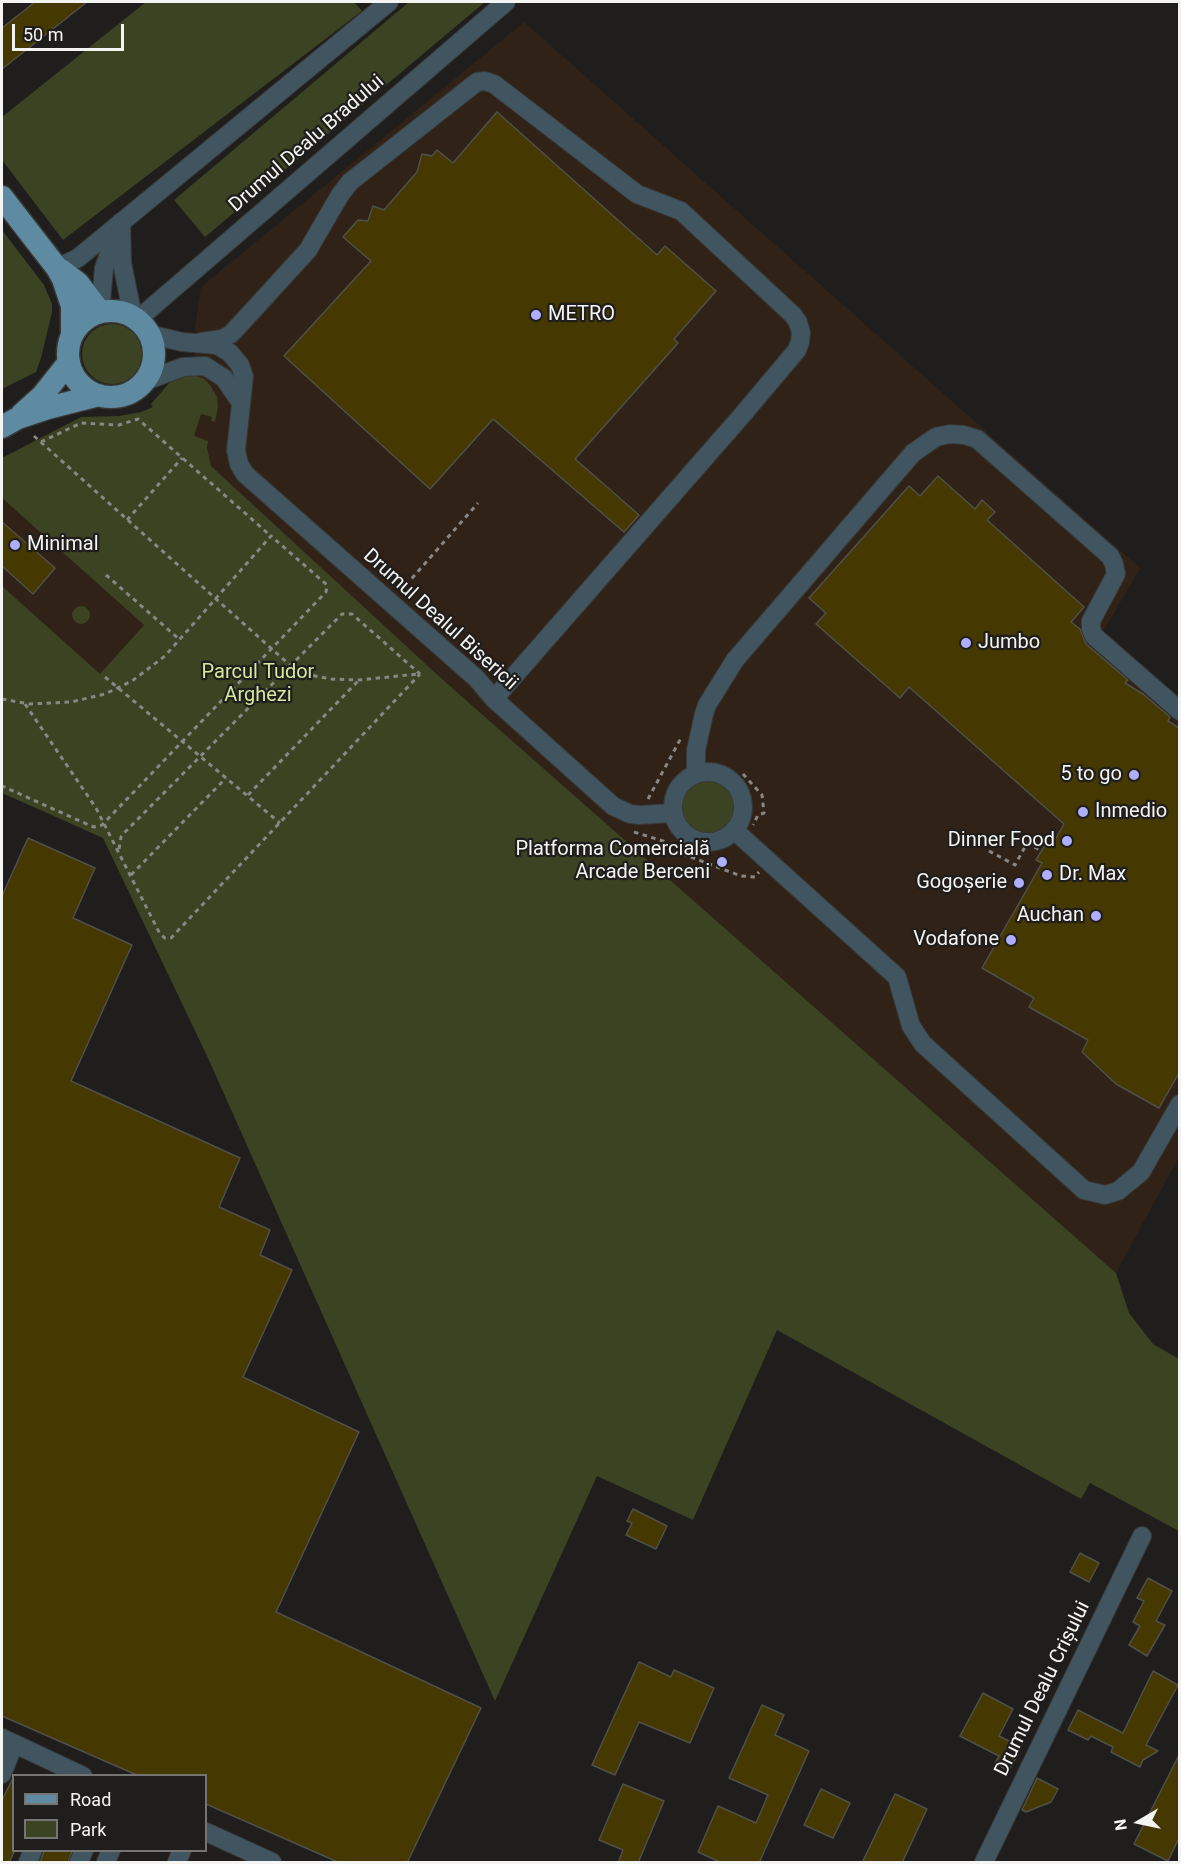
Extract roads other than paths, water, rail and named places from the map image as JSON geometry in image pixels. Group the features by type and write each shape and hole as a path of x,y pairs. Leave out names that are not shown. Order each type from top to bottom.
{"main road":[{"path":"2,197 57,268 71,301 73,313 69,362 80,383 99,395"},
{"path":"57,268 78,283 100,312"},
{"path":"10,422 67,402 99,395 119,396 129,393 145,381 151,370 154,358 153,345 140,323 115,311 100,312 84,321 72,335"},
{"path":"10,422 42,396 69,362"}],"street":[{"name":"Drumul Dealu Bradului","path":"140,323 506,2"},
{"path":"57,268 78,258 378,5"},
{"path":"201,342 222,339 231,334 308,250 350,182 477,82 485,81 494,84 637,194 681,211 793,315 801,333 797,350 494,699"},
{"path":"121,222 122,263 140,323"},
{"path":"100,312 104,268 121,222"},
{"name":"Drumul Dealul Bisericii","path":"140,323 182,342 217,345 240,365 243,371 244,387 237,456 245,474 477,679 494,699 613,806 630,814 673,813"},
{"path":"145,381 183,367 205,366 224,378 241,403"},
{"path":"696,773 699,731 707,705 735,660 913,453 936,437 950,435 964,435 977,440 1110,556 1116,574 1091,621 1094,636 1179,711"},
{"path":"696,773 717,773 726,777 738,790 742,813 734,830 717,840 698,841 682,830 673,813 675,793 680,785 696,773"},
{"path":"734,830 897,977 911,1026 923,1044 1084,1190 1105,1195 1118,1191 1135,1178 1141,1172 1179,1104"},
{"name":"Drumul Dealu Crișului","path":"984,1863 1142,1536"},
{"path":"2,1774 8,1741 72,1773"},
{"path":"207,1833 236,1855 263,1860"}],"place":[{"name":"METRO","path":"536,315"},
{"name":"Minimal","path":"15,545"},
{"name":"Jumbo","path":"966,643"},
{"name":"5 to go","path":"1134,775"},
{"name":"Inmedio","path":"1083,812"},
{"name":"Dinner Food","path":"1067,841"},
{"name":"Platforma Comercială Arcade Berceni","path":"722,862"},
{"name":"Dr. Max","path":"1047,875"},
{"name":"Gogoșerie","path":"1019,883"},
{"name":"Auchan","path":"1096,916"},
{"name":"Vodafone","path":"1011,940"}],"park label":[{"name":"Parcul Tudor Arghezi","path":"258,684"}]}
